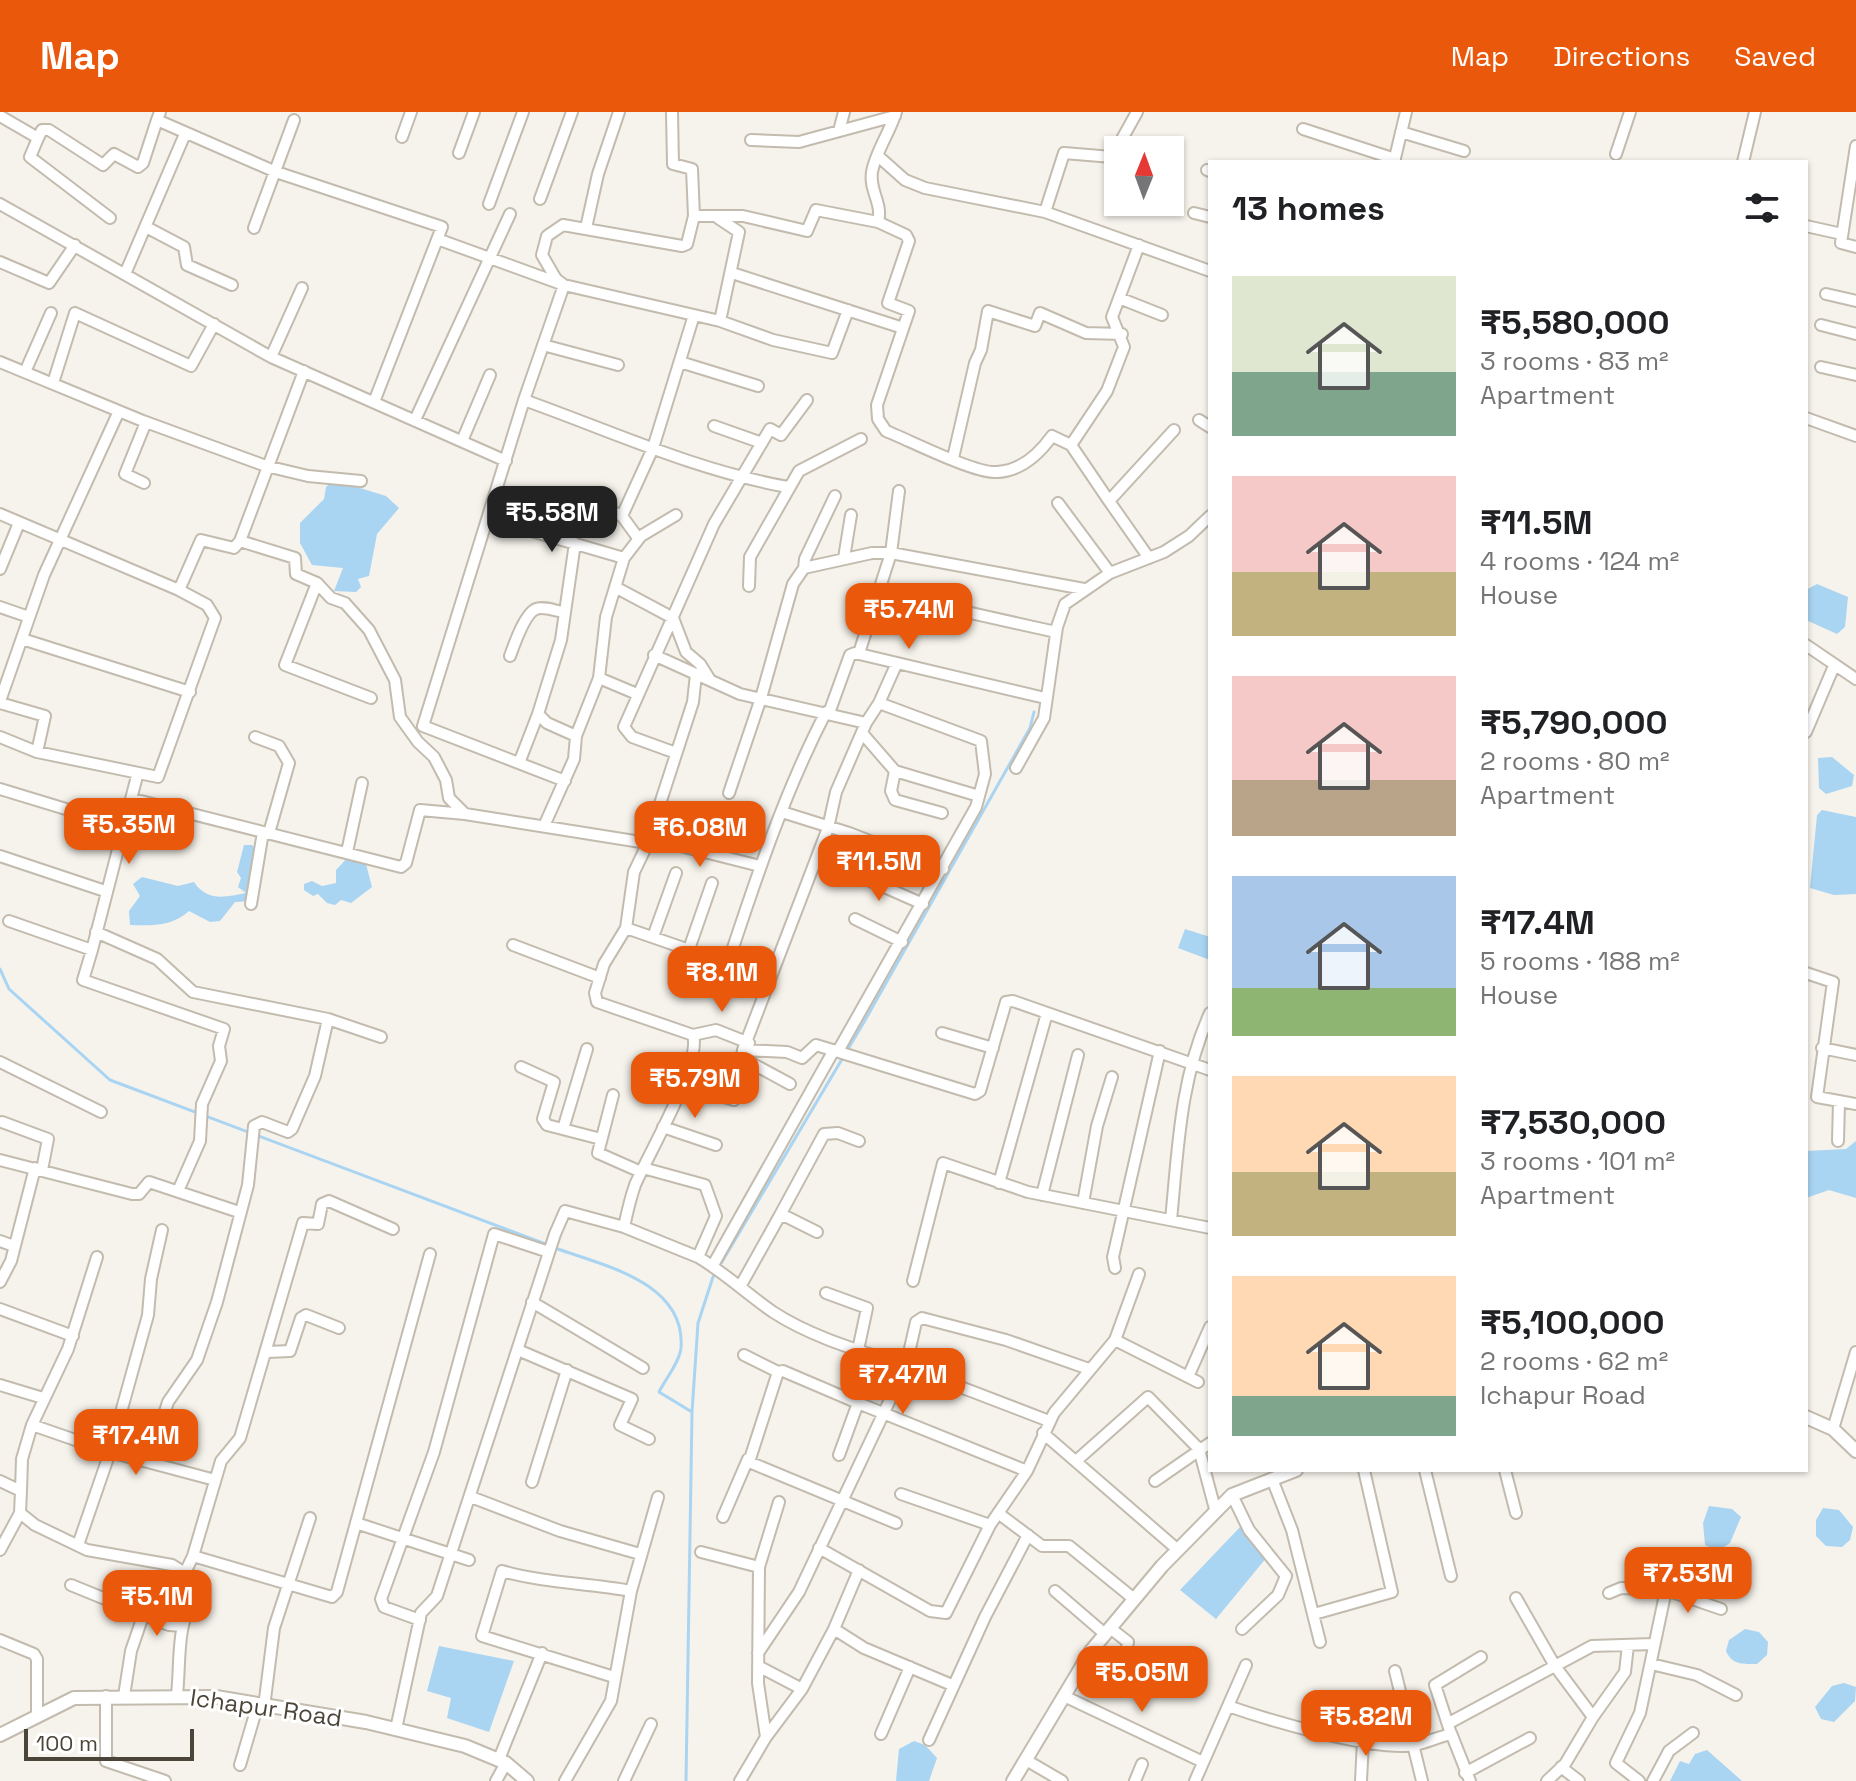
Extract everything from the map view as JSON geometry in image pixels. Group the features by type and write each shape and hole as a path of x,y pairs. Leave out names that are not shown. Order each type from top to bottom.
{"street":[{"path":"402,137 411,112"},
{"path":"459,153 474,112"},
{"path":"489,204 523,112"},
{"path":"540,199 572,112"},
{"path":"586,228 598,174 619,112"},
{"path":"564,285 556,279 542,255 547,236 563,225 682,246 690,238 694,216 692,169 673,164 672,112"},
{"path":"839,131 844,112"},
{"path":"1045,212 1064,153 1112,157 1137,112"},
{"path":"1394,160 1406,112"},
{"path":"1616,154 1630,112"},
{"path":"1743,160 1755,112"},
{"path":"751,140 799,142 896,114"},
{"path":"878,222 880,205 871,181 896,114"},
{"path":"0,116 38,138"},
{"path":"110,218 30,157 42,130 49,130 103,165 114,154 140,167 158,116 185,134 276,172 442,227 440,240 374,402"},
{"path":"254,228 294,120"},
{"path":"1303,129 1391,160"},
{"path":"1401,132 1464,151"},
{"path":"125,274 185,134"},
{"path":"1856,146 1842,234 1842,246 1856,247"},
{"path":"878,156 905,180 925,188 1045,212 1208,270"},
{"path":"0,204 271,357 506,461"},
{"path":"694,216 743,216 807,231 816,210 878,222 906,235 909,241 888,303 909,311 877,405 878,419 886,431 997,472 1037,458 1052,436 1071,445 1149,558"},
{"path":"1194,213 1208,216"},
{"path":"415,420 510,214"},
{"path":"718,218 739,232 720,321"},
{"path":"1808,226 1842,234"},
{"path":"146,227 184,247 187,265 232,285"},
{"path":"440,240 564,285 720,321 773,340 832,353 848,310"},
{"path":"0,262 49,283 75,245"},
{"path":"1071,445 1107,391 1124,347 1122,334 1112,317 1139,245"},
{"path":"732,273 903,328"},
{"path":"564,285 524,400 490,519 423,726 565,781"},
{"path":"271,357 302,288"},
{"path":"1826,294 1856,301"},
{"path":"1119,298 1162,315"},
{"path":"953,458 988,311 1035,326 1040,313 1086,333 1122,334"},
{"path":"25,372 51,313"},
{"path":"53,383 75,313 191,366 214,324"},
{"path":"622,516 653,448 694,315"},
{"path":"1821,325 1856,334"},
{"path":"543,345 618,365"},
{"path":"0,362 146,422 266,466 308,476 361,481"},
{"path":"680,362 758,386"},
{"path":"1821,367 1856,375"},
{"path":"179,590 201,540 234,548 240,541 304,371"},
{"path":"462,441 490,375"},
{"path":"524,400 653,448 741,477 788,487"},
{"path":"676,753 627,732 624,727 714,524 770,429 781,435 807,400"},
{"path":"37,752 45,716 0,702 59,539 119,411"},
{"path":"1808,419 1856,436"},
{"path":"1199,420 1208,426"},
{"path":"144,483 125,474 146,422"},
{"path":"714,426 762,443"},
{"path":"1109,501 1174,430"},
{"path":"749,586 750,557 788,487 809,464 861,439"},
{"path":"859,653 891,553 899,491"},
{"path":"729,793 761,698 793,584 804,568 835,496"},
{"path":"561,502 573,497 588,500 622,516 638,538"},
{"path":"1058,503 1110,573"},
{"path":"0,514 179,590 207,605 215,618 160,776 137,776 37,752 0,737"},
{"path":"544,826 574,759 576,736 599,678 606,617 624,558 638,538 676,515"},
{"path":"844,558 851,515"},
{"path":"1016,768 1044,718 1056,632 1065,604 1110,573 1149,558 1189,536 1208,518"},
{"path":"490,519 624,558"},
{"path":"0,569 19,523"},
{"path":"240,541 295,558 296,574 317,583 331,598 345,603 369,630 395,680 400,717 418,742 434,757 446,780 449,798 465,814"},
{"path":"519,763 561,640 575,543"},
{"path":"804,568 844,558 891,553 1084,589"},
{"path":"317,583 285,665 371,698"},
{"path":"615,587 673,618 686,652 700,664 710,680"},
{"path":"877,592 1056,632"},
{"path":"0,607 29,617"},
{"path":"510,656 518,632 532,611 538,608 563,612"},
{"path":"22,639 190,692"},
{"path":"1808,646 1856,679"},
{"path":"728,963 760,866 850,655 859,653 896,665 1045,698"},
{"path":"654,655 740,694 828,712 864,728 895,771 979,796"},
{"path":"683,1085 734,1100 745,1050 828,828 836,792 896,665"},
{"path":"1808,727 1834,666"},
{"path":"696,674 693,702 648,840 634,872 626,928 604,964 595,993 597,1002 693,1035 716,1030 790,1084"},
{"path":"599,678 637,694"},
{"path":"717,1268 943,869 979,796 985,774 981,741 879,703"},
{"path":"538,714 555,727 576,736"},
{"path":"251,904 266,832 289,763 279,746 255,737"},
{"path":"895,771 891,797 942,813"},
{"path":"137,776 83,980 224,1029 219,1046 221,1061 202,1104 200,1141 178,1191"},
{"path":"347,852 362,783"},
{"path":"0,789 125,827"},
{"path":"133,799 404,866 420,810 648,840 760,866"},
{"path":"782,812 943,869"},
{"path":"0,856 105,891"},
{"path":"848,871 923,904"},
{"path":"653,937 676,873"},
{"path":"689,949 712,883"},
{"path":"855,919 902,942"},
{"path":"9,921 92,950"},
{"path":"626,928 744,969 747,986 765,992"},
{"path":"96,932 157,959 193,992 328,1019 381,1037"},
{"path":"513,945 600,978"},
{"path":"1808,974 1833,982 1817,1097 1856,1104"},
{"path":"745,1050 787,1052 802,1058 816,1045 975,1094 980,1091 1006,1002 1013,1001 1208,1069"},
{"path":"999,1183 1047,1013"},
{"path":"1171,1220 1183,1100 1190,1062 1208,1018"},
{"path":"149,1462 168,1402 192,1369 202,1347 231,1254 254,1154 254,1126 262,1122 288,1132 292,1129 315,1076 328,1019"},
{"path":"942,1033 993,1048"},
{"path":"624,1227 642,1170 683,1085 695,1046 693,1035"},
{"path":"1822,1048 1856,1055"},
{"path":"563,1129 587,1049"},
{"path":"1115,1268 1113,1257 1141,1121 1160,1051"},
{"path":"1042,1195 1078,1055"},
{"path":"0,1062 101,1112"},
{"path":"521,1067 574,1091"},
{"path":"1083,1203 1097,1126 1112,1077"},
{"path":"554,1082 543,1119 547,1125 601,1139"},
{"path":"613,1095 598,1153 601,1157 642,1170 705,1185 716,1216 698,1257"},
{"path":"1838,1141 1839,1102"},
{"path":"0,1282 48,1139 1,1124"},
{"path":"663,1127 716,1145"},
{"path":"741,1285 824,1134 838,1133 859,1141"},
{"path":"0,1160 132,1194 139,1194 149,1182 239,1212"},
{"path":"913,1281 943,1163 1042,1195 1208,1228"},
{"path":"124,1696 131,1651 144,1613 164,1598 185,1573 193,1556 221,1461 240,1438 303,1223 318,1224 324,1202 329,1201 393,1229"},
{"path":"396,1729 421,1613 437,1596 532,1302 565,1211 624,1227 698,1257 741,1285 774,1312 820,1337 906,1366"},
{"path":"779,1217 787,1217 817,1232"},
{"path":"78,1545 110,1452 148,1315 151,1279 162,1230"},
{"path":"420,1620 381,1604 434,1452 494,1234 550,1248"},
{"path":"0,1241 14,1246"},
{"path":"193,1556 290,1583 324,1597 332,1597 337,1592 430,1254"},
{"path":"0,1550 20,1513 22,1459 32,1425 73,1336 97,1257"},
{"path":"819,1548 930,1611 946,1613 990,1525 1027,1471 1049,1421 1115,1340 1139,1274"},
{"path":"826,1293 867,1308 858,1350"},
{"path":"532,1302 643,1368"},
{"path":"0,1309 73,1336"},
{"path":"267,1352 290,1351 301,1318 306,1315 339,1328"},
{"path":"758,1653 799,1592 885,1414 906,1366 916,1322 922,1318 1006,1340 1089,1369"},
{"path":"1115,1340 1193,1380 1208,1333"},
{"path":"518,1350 632,1399 620,1425 649,1439"},
{"path":"1833,1429 1856,1352"},
{"path":"744,1355 778,1372 783,1371 1027,1471"},
{"path":"532,1482 567,1370"},
{"path":"723,1517 748,1459 778,1372"},
{"path":"937,1378 1049,1421"},
{"path":"0,1385 43,1398"},
{"path":"1076,1461 1148,1397 1199,1449 1215,1509"},
{"path":"839,1455 858,1403"},
{"path":"1808,1418 1833,1429 1856,1451"},
{"path":"32,1425 110,1452 215,1480"},
{"path":"1043,1433 1178,1550"},
{"path":"1155,1481 1208,1444"},
{"path":"748,1459 896,1523"},
{"path":"1314,1614 1392,1592 1364,1472"},
{"path":"1425,1472 1451,1576"},
{"path":"1506,1472 1516,1513"},
{"path":"1013,1781 1091,1651 1134,1599 1215,1509 1232,1495 1278,1475 1320,1642"},
{"path":"0,1481 21,1491"},
{"path":"901,1494 990,1525"},
{"path":"1232,1495 1249,1530 1286,1576 1278,1595 1242,1629"},
{"path":"471,1497 560,1531 640,1554"},
{"path":"565,1781 611,1701 631,1591 658,1497"},
{"path":"766,1737 758,1666 759,1567 779,1502"},
{"path":"20,1513 35,1525 87,1550 172,1565 201,1585 186,1610 182,1626 177,1695"},
{"path":"998,1513 1049,1548 1069,1546 1134,1599"},
{"path":"240,1765 261,1706 274,1628 310,1518"},
{"path":"356,1523 469,1560"},
{"path":"929,1740 952,1685 1028,1535"},
{"path":"701,1552 759,1567"},
{"path":"740,1781 766,1737 802,1689 834,1629 859,1570"},
{"path":"614,1677 482,1636 502,1571 540,1582 569,1580 631,1591"},
{"path":"71,1585 169,1625 182,1626"},
{"path":"1609,1593 1621,1588 1666,1590 1721,1609"},
{"path":"1639,1781 1616,1763 1640,1713 1666,1590"},
{"path":"1055,1591 1108,1631 1128,1642 1125,1656 1161,1674"},
{"path":"1516,1598 1555,1666 1593,1717"},
{"path":"834,1629 864,1648 952,1685"},
{"path":"0,1640 34,1654 37,1659 37,1716"},
{"path":"1228,1706 1270,1720 1363,1741 1414,1745 1450,1728 1592,1646 1653,1644"},
{"path":"1547,1781 1561,1767 1625,1672 1628,1645"},
{"path":"496,1781 542,1653"},
{"path":"1481,1657 1435,1685 1468,1777 1530,1738"},
{"path":"1651,1664 1697,1675 1736,1695"},
{"path":"1195,1781 1246,1665"},
{"path":"758,1666 802,1689"},
{"path":"881,1734 910,1667"},
{"path":"1395,1671 1422,1781"},
{"name":"Ichapur Road","path":"0,1735 74,1698 177,1695 396,1729 465,1746 502,1761 527,1781"},
{"path":"106,1696 106,1761 165,1781"},
{"path":"1066,1697 1203,1762"},
{"path":"624,1781 651,1724"},
{"path":"1653,1781 1669,1751 1693,1733"},
{"path":"1361,1781 1363,1741"},
{"path":"1026,1760 1062,1781"},
{"path":"1135,1781 1142,1764"},
{"path":"1561,1767 1579,1781"}],"water":[{"path":"334,480 386,496 399,508 377,534 369,576 358,579 361,587 356,592 334,591 343,568 312,565 300,543 300,523 324,499 326,487"},
{"path":"1817,584 1848,597 1845,627 1837,634 1808,621 1808,589"},
{"path":"1832,757 1854,775 1852,786 1826,794 1819,788 1818,758"},
{"path":"1822,810 1856,817 1856,894 1834,895 1810,888 1817,815"},
{"path":"244,845 252,845 263,858 254,901 235,902 220,921 210,922 189,911 169,922 130,925 129,911 140,896 133,884 142,877 178,886 194,882 205,893 217,896 246,893 238,887 241,878 237,872"},
{"path":"350,855 366,864 372,887 351,903 341,900 335,905 327,903 318,894 313,896 304,890 304,884 312,881 322,886 336,883 336,870"},
{"path":"1185,929 1208,936 1208,959 1178,948"},
{"path":"1856,1141 1856,1198 1829,1190 1808,1197 1808,1151 1846,1149"},
{"path":"1709,1506 1732,1509 1741,1517 1730,1543 1718,1551 1705,1545 1703,1523"},
{"path":"1823,1508 1839,1510 1853,1527 1850,1540 1842,1547 1826,1546 1816,1536 1816,1520"},
{"path":"1241,1526 1267,1557 1216,1619 1180,1590"},
{"path":"1745,1629 1759,1632 1768,1642 1767,1655 1757,1664 1735,1661 1726,1651 1729,1640"},
{"path":"439,1646 514,1661 489,1732 447,1718 451,1698 427,1691"},
{"path":"1844,1683 1856,1687 1855,1701 1834,1722 1821,1719 1815,1707 1832,1686"},
{"path":"914,1741 925,1745 937,1758 929,1781 896,1781 899,1749"},
{"path":"1707,1750 1742,1781 1670,1781 1680,1761 1689,1764 1695,1754"}],"waterway":[{"path":"692,1412 698,1323 713,1277 864,1022 1030,728 1034,712"},
{"path":"0,969 9,989 110,1080 548,1245"},
{"path":"555,1248 638,1280 656,1292 670,1307 679,1325 680,1353 659,1392 692,1412 686,1781"}]}
